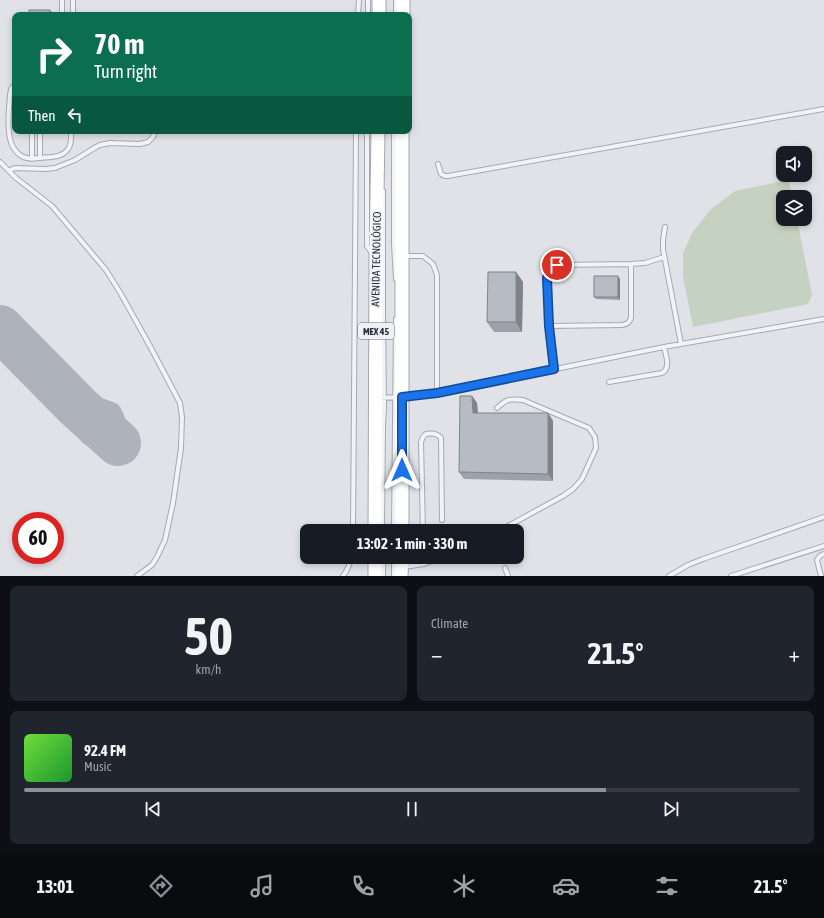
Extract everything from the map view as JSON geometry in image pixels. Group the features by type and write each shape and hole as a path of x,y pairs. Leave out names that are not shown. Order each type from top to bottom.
{"main road":[{"path":"379,0 379,12"},
{"path":"403,0 403,12"},
{"name":"AVENIDA TECNOLÓGICO","path":"375,524 380,398 376,258 378,134"},
{"name":"MEX 45","path":"402,134 402,256 398,398 402,524"},
{"path":"375,564 375,576"}],"lane":[{"path":"62,0 62,12"},
{"path":"72,0 73,12"},
{"path":"358,12 359,0"},
{"path":"368,0 368,12"},
{"path":"396,0 396,12"},
{"path":"12,88 10,95 9,135 13,147 17,152 28,159 60,156 70,147 71,134"},
{"path":"438,164 441,174 448,176 824,109"},
{"path":"32,134 32,159"},
{"path":"40,134 40,158"},
{"path":"10,172 10,170 15,168 55,168 75,160 100,145 140,144 148,142 154,134"},
{"path":"352,524 356,134"},
{"path":"367,134 367,246 376,258"},
{"path":"394,134 394,244 396,282"},
{"path":"0,162 16,178 52,206 106,270 121,294 180,403 183,425 181,448 173,503 165,540 158,558 152,565 137,576"},
{"path":"382,524 380,398 383,310 384,185"},
{"path":"665,227 663,240 664,257 681,344"},
{"path":"402,256 423,256 433,264 437,275 437,393"},
{"path":"554,369 549,326 547,278 550,269 557,265 631,264 664,257"},
{"path":"549,326 622,325 630,322 631,264"},
{"path":"394,524 398,398 396,313"},
{"path":"380,398 398,398 437,393 664,347 824,319"},
{"path":"609,382 662,374 667,368 664,347"},
{"path":"497,408 505,401 513,399 523,400 589,428 595,438 596,448 582,479 573,489 564,496 512,524"},
{"path":"423,524 421,442 426,434 439,435 441,438 442,520"},
{"path":"669,576 688,565 703,559 824,518"},
{"path":"731,576 824,546"},
{"path":"821,576 817,560 824,554"},
{"path":"343,576 346,573 349,564"},
{"path":"383,564 383,576"},
{"path":"400,569 424,564"},
{"path":"506,568 508,576"}],"green space":[{"path":"779,182 789,182 791,190 776,190 776,226 798,226 812,295 808,304 693,327 683,277 683,253 692,233 711,209 735,191"}],"building":[{"path":"29,10 50,10 50,12 29,12"},
{"path":"488,272 516,272 516,322 487,322"},
{"path":"594,276 618,276 618,297 594,297"},
{"path":"460,396 472,396 473,413 548,413 548,474 459,472"}],"taxiway":[{"path":"66,395 112,412 116,427 109,437 103,439 91,437 86,432 78,407"}],"runway":[{"path":"0,328 78,407 118,443"}],"route":[{"path":"402,470 402,397 437,393 554,369 549,326 547,278 550,269 557,265"}]}
